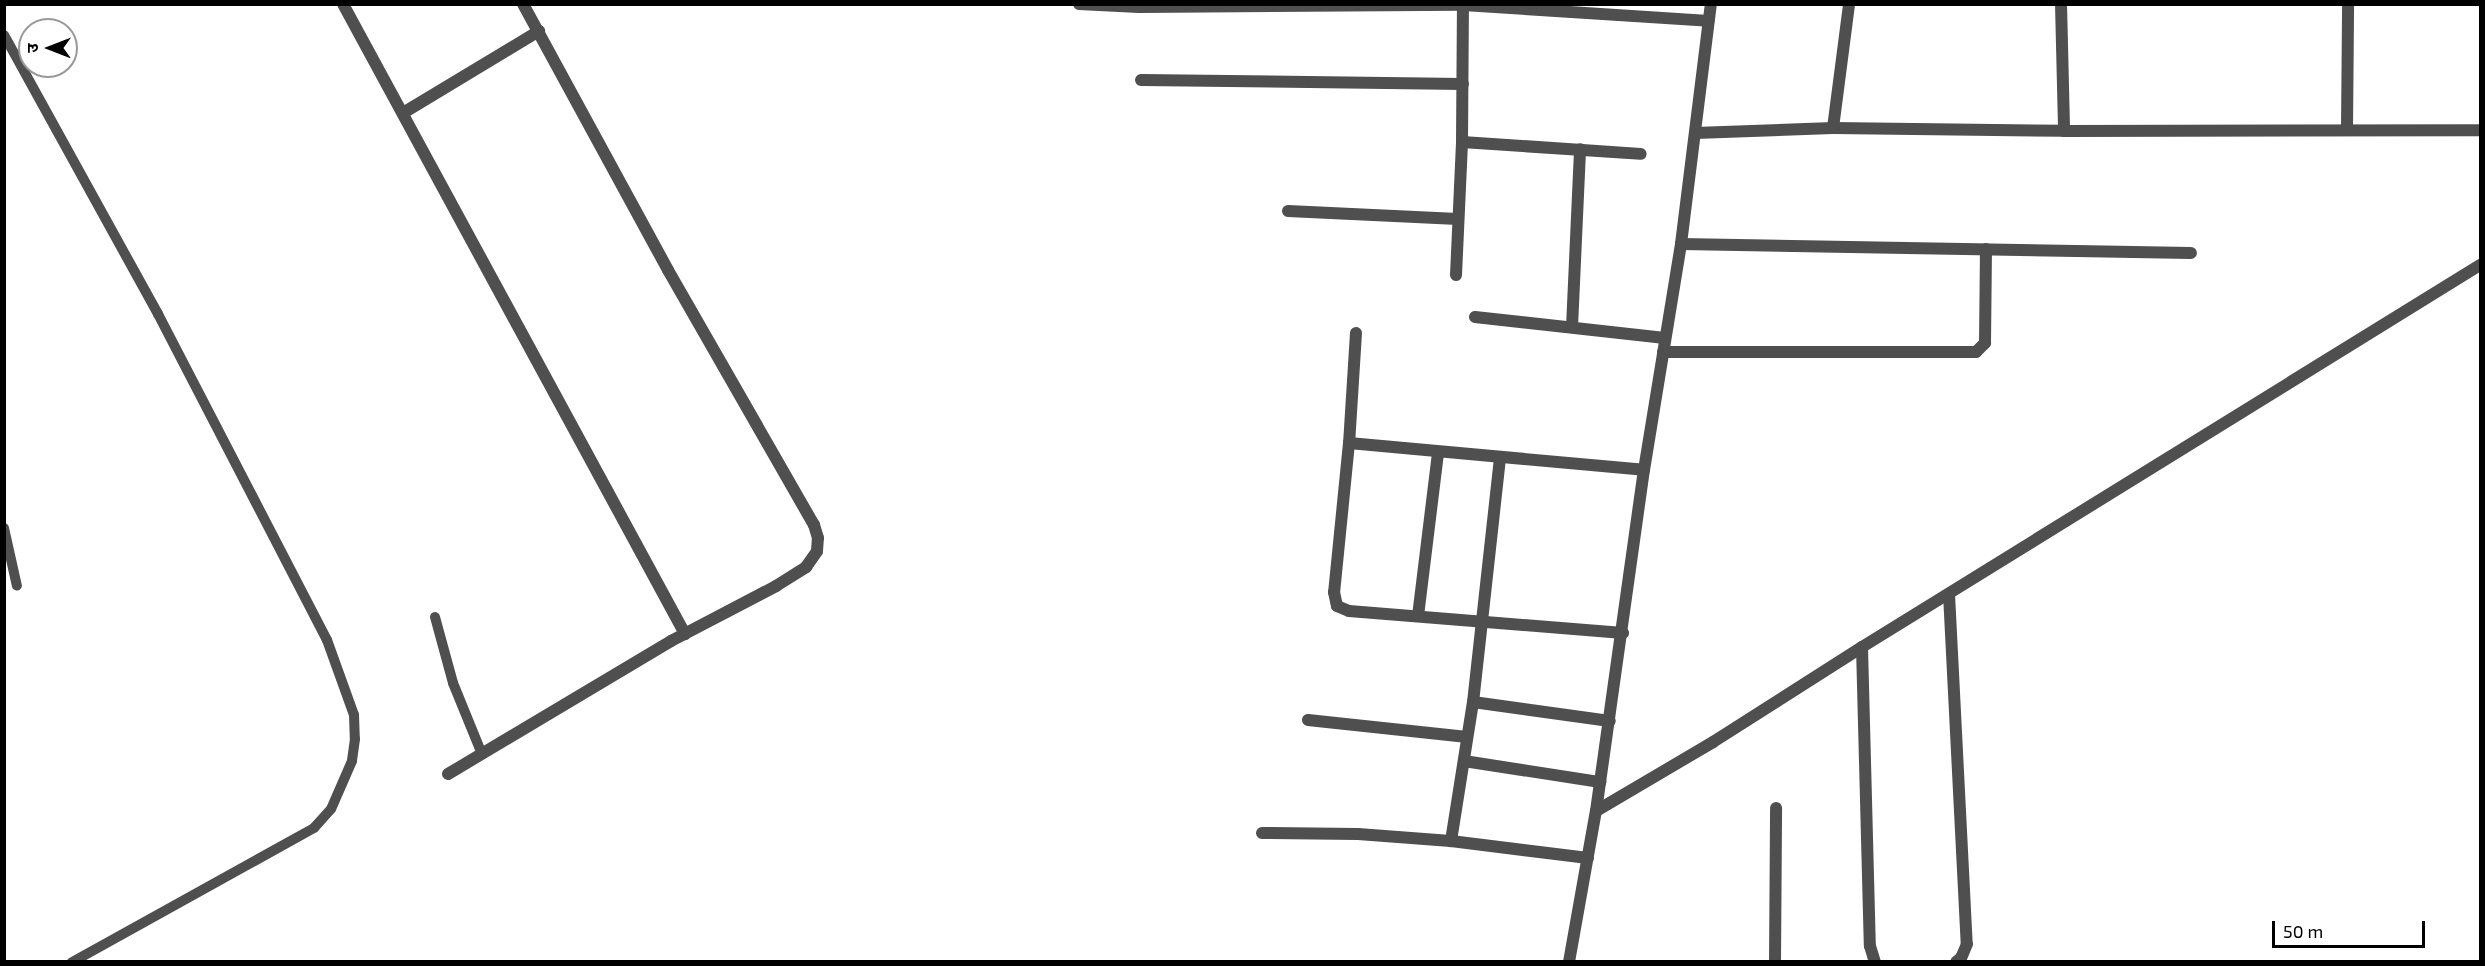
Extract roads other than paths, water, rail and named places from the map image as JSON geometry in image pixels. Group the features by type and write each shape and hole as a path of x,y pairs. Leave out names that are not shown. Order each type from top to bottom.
{"street":[{"path":"344,4 685,634"},
{"path":"448,774 685,634 806,567 814,559 818,538 814,525 668,270 523,4"},
{"path":"1079,4 1139,7 1297,5 1545,7 1708,21"},
{"path":"1569,962 1596,811 1623,633 1644,470 1681,243 1711,4"},
{"path":"1833,128 1849,4"},
{"path":"2061,4 2064,131"},
{"path":"2347,130 2348,4"},
{"path":"1456,275 1462,142 1463,5"},
{"path":"403,113 539,31"},
{"path":"1141,80 1463,84"},
{"path":"1695,133 1833,128 2064,131 2481,130"},
{"path":"1462,142 1580,148 1641,154"},
{"path":"1572,327 1580,148"},
{"path":"1288,211 1458,219"},
{"path":"1681,243 2191,253"},
{"path":"1663,352 1976,352 1985,343 1986,249"},
{"path":"1596,811 1713,742 1862,647 2481,265"},
{"path":"1475,317 1665,338"},
{"path":"1356,333 1349,443 1334,600 1337,606 1349,611 1623,633"},
{"path":"1349,443 1644,470"},
{"path":"1418,616 1438,452"},
{"path":"1451,841 1473,702 1500,458"},
{"path":"1949,594 1967,944 1961,958 1956,962"},
{"path":"1862,647 1870,946 1875,962"},
{"path":"1473,702 1610,721"},
{"path":"1308,720 1467,737"},
{"path":"1464,761 1600,782"},
{"path":"1775,962 1776,808"},
{"path":"1262,833 1358,834 1451,841 1588,858"}],"lane":[{"path":"4,35 158,314 327,640 354,715 355,727 352,761 345,781 331,809 314,828 72,962"},
{"path":"4,528 17,586"},
{"path":"435,617 453,683 482,753"}]}
